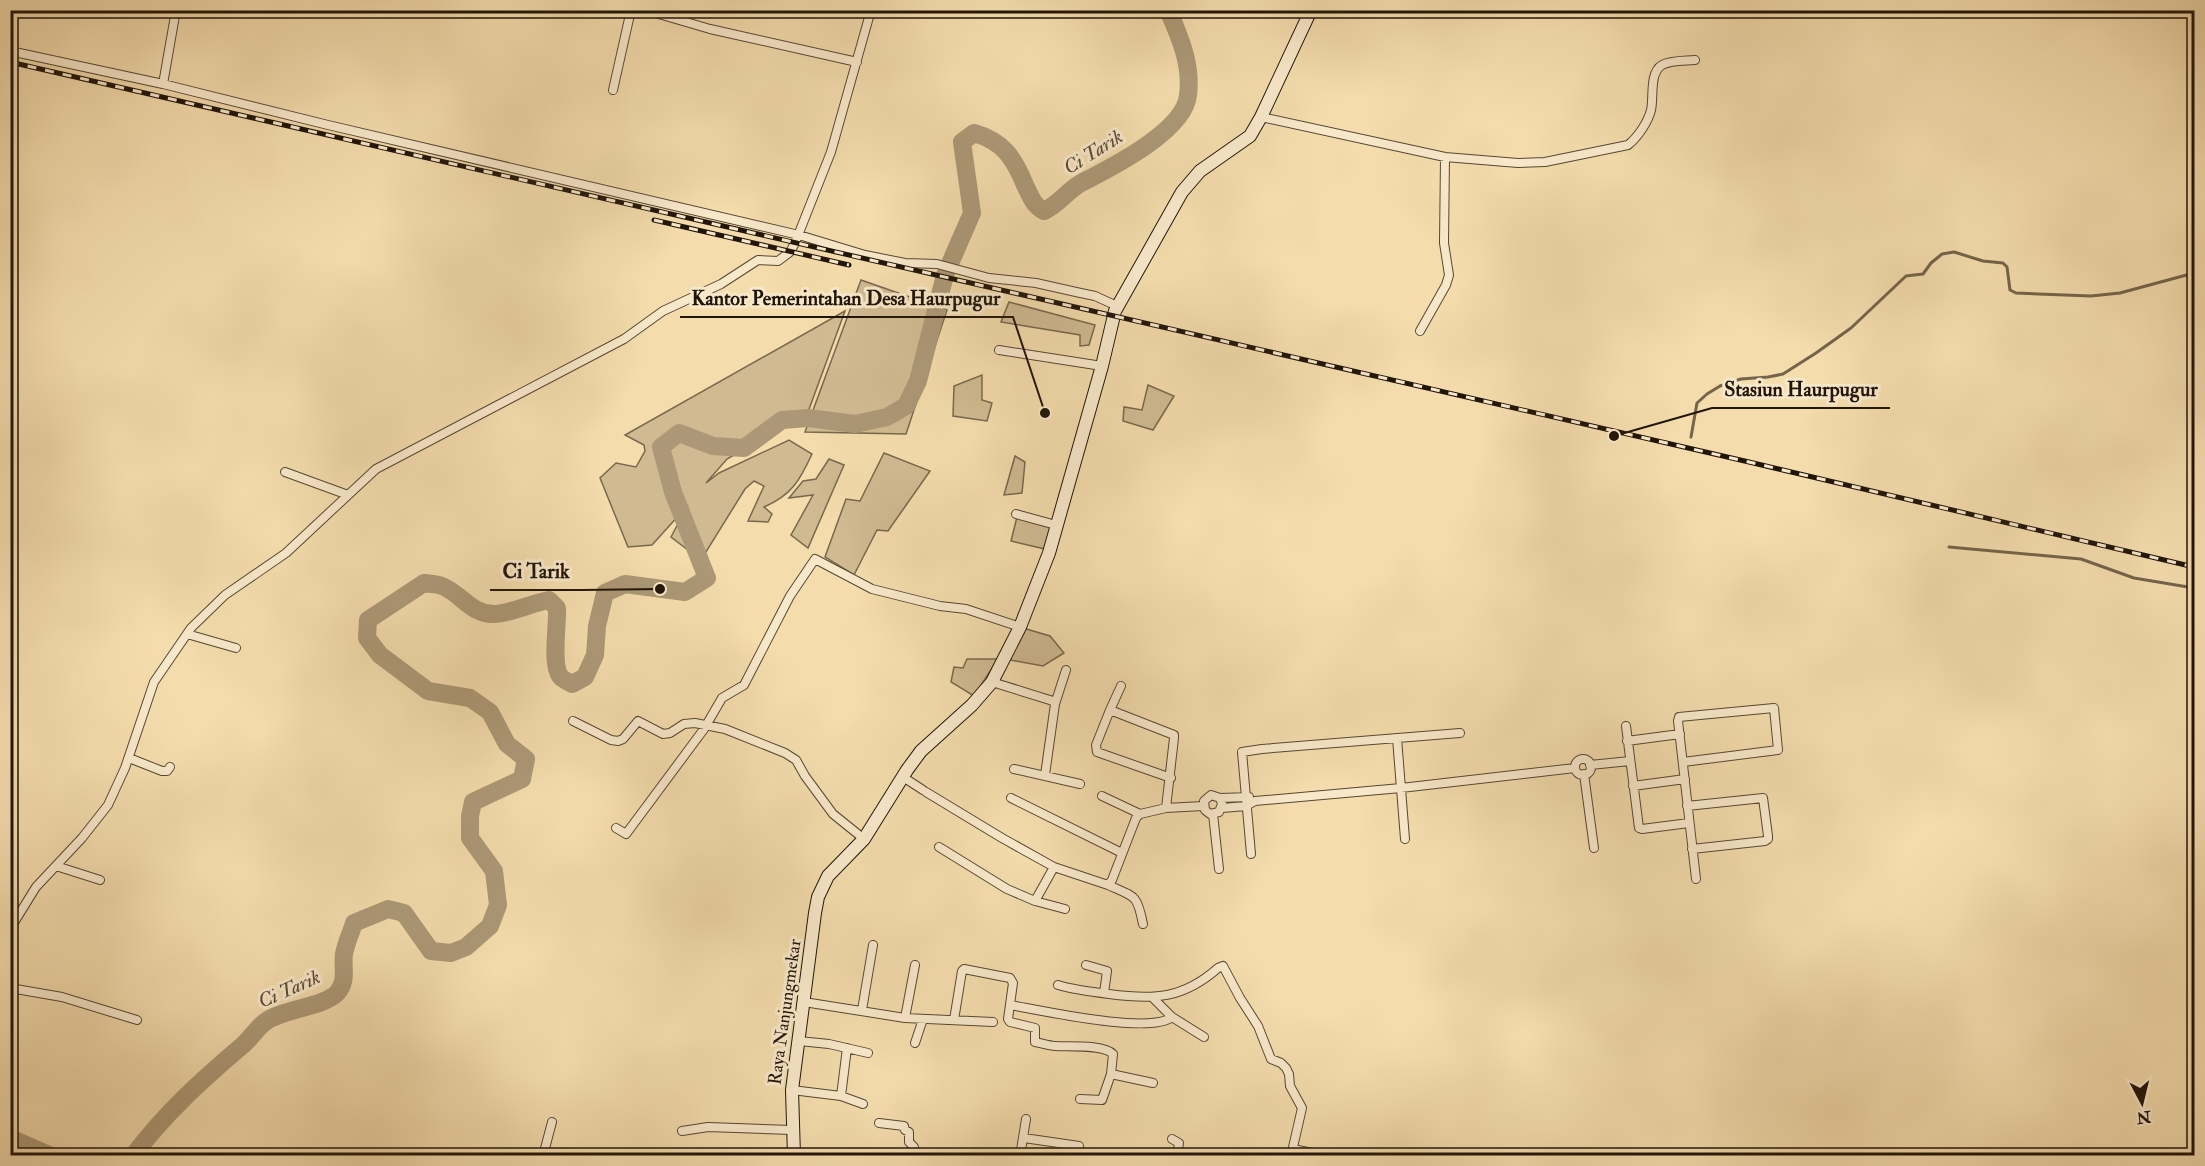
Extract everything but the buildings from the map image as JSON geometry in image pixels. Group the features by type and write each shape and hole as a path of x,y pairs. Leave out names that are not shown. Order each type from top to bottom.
{"main road":[{"path":"864,839 921,751 972,705 992,682 1020,627 1048,553 1118,306 1191,180 1200,171 1250,136 1311,10"},
{"name":"Raya Nanjungmekar","path":"794,1155 792,1090 818,897 828,876 864,839"}],"street":[{"path":"163,84 176,10"},
{"path":"613,90 631,10"},
{"path":"645,10 857,62"},
{"path":"679,20 682,10"},
{"path":"10,929 28,898 82,838 108,805 129,758 154,682 187,634 225,595 286,554 367,475 375,470 624,339 663,311 721,284 758,260 778,261 790,252 799,235 831,152 871,10"},
{"path":"10,51 163,84 799,235 865,255 905,263 937,264 989,278 1036,283 1076,291 1118,306"},
{"path":"1261,117 1445,157 1533,163 1628,145 1635,139 1649,117 1652,108 1654,79 1659,68 1665,64 1695,60"},
{"path":"1420,332 1446,285 1449,275 1444,243 1445,157"},
{"path":"999,350 1102,366"},
{"path":"285,472 348,495"},
{"path":"1016,514 1056,525"},
{"path":"616,828 626,834 706,725 722,698 744,686 790,596 815,559 872,589 940,606 966,609 1020,627"},
{"path":"187,634 237,648"},
{"path":"1045,775 1055,704 1066,670"},
{"path":"992,682 1053,701 1055,704"},
{"path":"1121,686 1096,746 1096,752 1170,778"},
{"path":"1683,762 1778,750 1774,708 1679,717 1684,779 1696,879"},
{"path":"1110,710 1174,735 1166,808"},
{"path":"573,721 611,740 618,741 623,739 638,721 663,734 689,723 744,735 792,757 833,814 864,839"},
{"path":"1626,726 1639,828 1689,823"},
{"path":"1251,854 1241,755 1245,751 1460,733"},
{"path":"1628,741 1680,734"},
{"path":"1397,738 1405,839"},
{"path":"129,758 162,771 167,771 170,767"},
{"path":"1575,768 1576,763 1583,759 1590,765"},
{"path":"1590,765 1630,761"},
{"path":"1584,774 1588,772 1590,765"},
{"path":"1245,801 1222,808 1214,814 1207,813 1203,806 1208,796 1214,795 1220,798 1255,801 1401,788 1575,768"},
{"path":"1575,768 1577,772 1584,774"},
{"path":"1014,769 1080,784"},
{"path":"1584,774 1594,849"},
{"path":"903,777 1054,867 1108,885 1134,897 1137,900 1143,924"},
{"path":"1633,786 1684,779"},
{"path":"1102,796 1140,814"},
{"path":"1011,798 1122,853"},
{"path":"1220,798 1222,808"},
{"path":"1687,806 1764,798 1768,839 1692,849"},
{"path":"1108,885 1112,880 1133,822 1140,814 1166,808 1203,806"},
{"path":"1214,814 1219,869"},
{"path":"939,847 1007,889 1035,901 1065,909"},
{"path":"56,866 100,880"},
{"path":"1035,901 1054,867"},
{"path":"862,1010 873,945"},
{"path":"905,1018 915,965"},
{"path":"1086,965 1107,971 1104,993"},
{"path":"1058,986 1153,998 1192,988 1219,967 1226,970 1258,1026 1271,1059 1283,1064 1289,1074 1290,1086 1302,1108 1303,1115 1292,1152 1317,1154"},
{"path":"954,1020 964,969 1013,980 1008,1019 1010,1022 1035,1028 1034,1040 1036,1042 1054,1047 1064,1045 1110,1051 1113,1054 1111,1074 1102,1100 1080,1099"},
{"path":"10,988 62,997 137,1020"},
{"path":"1153,998 1172,1017 1204,1037"},
{"path":"804,1002 905,1018 993,1023"},
{"path":"1010,1005 1084,1019 1137,1023 1168,1021 1172,1017"},
{"path":"1021,1024 1025,1007"},
{"path":"915,1043 923,1019"},
{"path":"799,1041 868,1053"},
{"path":"841,1096 847,1048"},
{"path":"1111,1074 1153,1083"},
{"path":"792,1090 841,1096 863,1104"},
{"path":"1020,1155 1026,1119"},
{"path":"543,1155 552,1122"},
{"path":"879,1123 904,1126 909,1132 909,1142 914,1147 914,1155"},
{"path":"682,1131 708,1127 792,1130"},
{"path":"1024,1138 1079,1146"},
{"path":"1172,1139 1179,1143 1177,1155"},
{"path":"1062,1155 1064,1145"}],"shaded area":[{"path":"861,280 947,310 906,434 805,432"},
{"path":"1009,302 1095,325 1089,345 1080,346 1080,335 1001,322"},
{"path":"845,311 808,412 727,459 706,483 719,473 789,440 812,454 794,486 782,497 764,507 772,514 768,522 748,521 764,486 754,481 745,489 701,560 671,537 688,505 652,545 628,547 600,478 616,463 636,467 645,451 644,445 625,435"},
{"path":"982,375 982,400 992,403 987,421 953,416 954,386"},
{"path":"1148,385 1174,396 1153,430 1123,421 1124,407 1142,410"},
{"path":"884,453 930,471 888,531 877,530 854,575 825,557 846,499 860,501"},
{"path":"1015,456 1025,462 1022,493 1004,495"},
{"path":"829,459 844,465 808,548 791,535 813,495 789,498 803,481 816,479"},
{"path":"1017,517 1051,526 1045,549 1011,541"},
{"path":"1023,628 1050,636 1064,653 1043,666 1010,660"},
{"path":"967,659 998,659 974,696 951,682 954,667 963,668"}],"waterway":[{"name":"Ci Tarik","path":"133,1156 171,1111 265,1022 282,1014 323,1002 337,993 342,984 344,954 354,923 388,909 404,913 431,951 451,953 466,947 490,926 498,905 494,871 470,838 470,816 473,802 522,779 526,759 507,744 490,712 470,698 428,691 380,655 367,638 368,620 424,583 442,586 473,608 487,613 507,612 549,600 557,608 555,653 557,670 561,677 572,684 585,677 595,655 597,626 605,593 625,584 685,592 707,578 673,492 661,447 679,433 713,446 744,448 782,420 808,418 855,424 887,417 906,406 918,381 945,275 972,213 962,142 974,133 1000,146 1012,159 1035,203 1044,211 1049,208 1076,186 1144,147 1174,122 1184,109 1189,84 1187,62 1168,10"},
{"path":"1691,437 1697,403 1707,394 1720,386 1741,379 1783,374 1851,328 1906,276 1923,274 1942,254 1954,252 1983,261 2003,263 2007,267 2010,290 2016,293 2091,296 2120,293 2194,273"},
{"path":"1949,547 2081,559 2134,578 2194,588"},
{"name":"Ci Tarik","path":"10,1147 17,1141 51,1156"}],"railway":[{"path":"10,62 1749,462 2194,567"},
{"path":"654,220 849,265"}],"place":[{"name":"Kantor Pemerintahan Desa Haurpugur","path":"1045,413"},
{"name":"Stasiun Haurpugur","path":"1614,436"},
{"name":"Ci Tarik","path":"660,589"}]}
